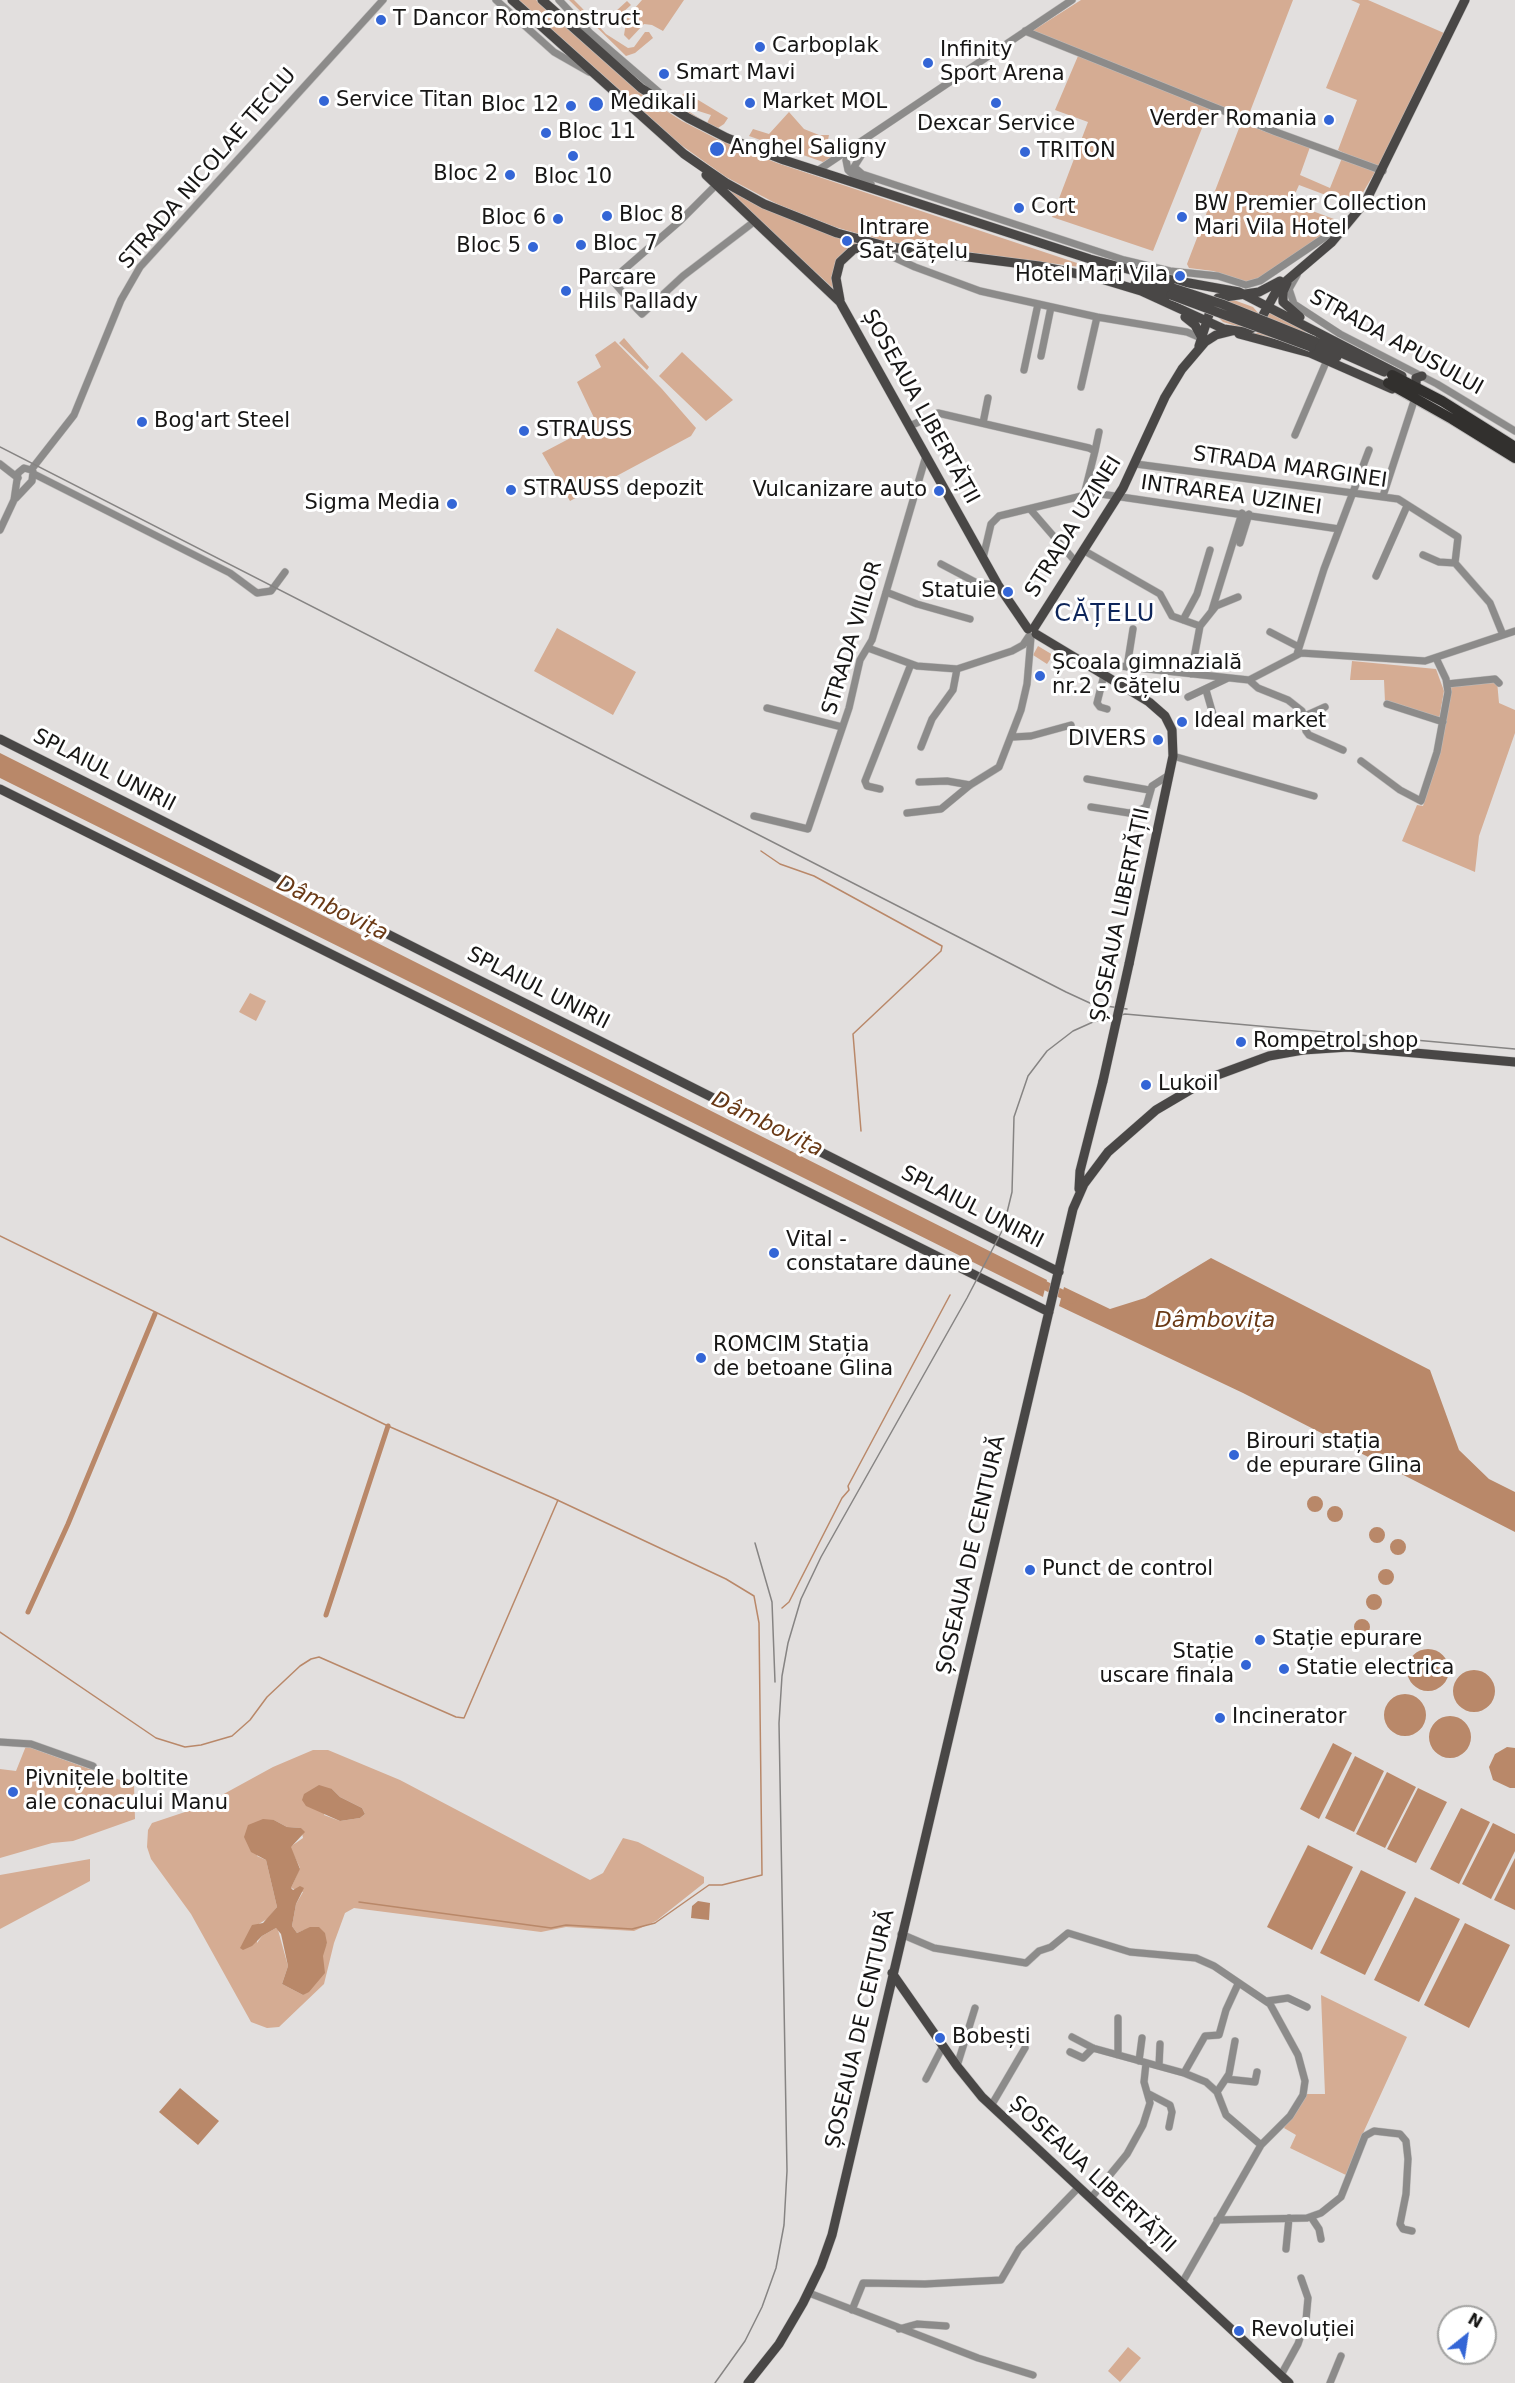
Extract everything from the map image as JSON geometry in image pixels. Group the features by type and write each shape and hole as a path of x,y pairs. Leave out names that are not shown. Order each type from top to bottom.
{"highway":[{"path":"1390,379 1429,394 1515,447"},
{"path":"1390,379 1515,458"}],"main road":[{"path":"512,0 684,154 726,183 764,204 830,231 878,245 925,254 1098,273 1172,284 1215,286 1245,294 1269,302 1429,394"},
{"path":"542,0 630,79 680,114 744,146 1045,245 1094,265 1172,284 1390,379"},
{"path":"1299,269 1269,288 1245,294 1226,295 1217,299 1215,315 1232,331 1250,331 1261,320 1278,288 1332,242 1353,219 1383,171 1465,0"},
{"name":"ȘOSEAUA LIBERTĂȚII","path":"684,154 840,302 998,585 1032,633 1144,698 1165,716 1174,737 1173,756 1130,964 1090,1141 1080,1171 1079,1193"},
{"path":"840,302 836,278 840,261 854,249 878,245"},
{"path":"1039,266 1109,281 1232,331 1327,360 1440,412"},
{"path":"1299,269 1285,286 1288,310 1331,339"},
{"path":"1245,294 1258,308 1261,320"},
{"path":"1269,302 1286,298"},
{"name":"STRADA UZINEI","path":"1032,633 1075,561 1119,496 1169,391 1202,338 1217,299"},
{"path":"1160,301 1192,322 1202,338"},
{"name":"STRADA UZINEI","path":"1196,350 1216,335 1232,331"},
{"path":"1416,385 1416,378 1422,376"},
{"name":"SPLAIUL UNIRII","path":"0,739 1059,1272"},
{"path":"0,789 1049,1312"},
{"name":"ȘOSEAUA DE CENTURĂ","path":"748,2383 779,2343 809,2293 822,2266 835,2225 901,1934 1052,1302 1072,1209 1089,1175 1108,1152 1142,1120 1179,1095 1224,1072 1269,1056 1303,1050 1348,1047 1515,1062"},
{"path":"1090,1141 1098,1154 1108,1152"},
{"path":"1089,1175 1090,1141"},
{"path":"1037,1261 1054,1262 1064,1251"},
{"name":"ȘOSEAUA LIBERTĂȚII","path":"892,1973 957,2067 991,2106 1290,2383"}],"street":[{"name":"STRADA NICOLAE TECLU","path":"14,500 29,483 32,472 74,415 121,300 140,267 383,0"},
{"path":"496,0 554,52 592,74"},
{"path":"559,0 590,33 670,101 680,114"},
{"path":"817,171 1072,0"},
{"path":"1025,31 1276,132 1383,171"},
{"path":"860,142 864,151 854,167 862,174 1114,257 1172,284 1209,274 1246,285 1254,284 1353,219"},
{"path":"852,148 846,160 850,173 890,194"},
{"path":"716,185 681,220 612,280 636,309 642,314 683,276 755,221"},
{"path":"878,245 897,259 947,280 1051,308 1187,332 1202,338"},
{"name":"STRADA APUSULUI","path":"1286,298 1340,334 1422,376 1515,431"},
{"path":"1024,370 1038,304"},
{"path":"1041,356 1051,308"},
{"path":"1081,387 1097,317"},
{"path":"1295,435 1327,360"},
{"path":"983,423 988,398"},
{"path":"1383,496 1414,401"},
{"path":"910,426 935,412 1095,452"},
{"path":"1084,495 1099,432"},
{"path":"1249,680 1298,650 1339,529 1369,450"},
{"name":"STRADA VIILOR","path":"754,816 808,829 842,728 860,660 868,648 886,592 926,456"},
{"path":"0,464 18,479 29,483 57,486"},
{"path":"0,464 32,472 230,573 257,593 270,591 285,572"},
{"name":"STRADA MARGINEI","path":"1136,464 1398,499 1458,537 1455,563"},
{"name":"STRADA NICOLAE TECLU","path":"0,530 14,500 21,469"},
{"path":"983,558 994,519 1084,495 1098,493 1119,496"},
{"name":"INTRAREA UZINEI","path":"1119,496 1339,529"},
{"path":"1376,576 1407,506"},
{"path":"1030,509 1075,561"},
{"path":"1240,543 1246,514"},
{"path":"1212,610 1246,514"},
{"path":"1083,550 1160,594 1172,616 1200,626"},
{"path":"1183,620 1197,594 1210,550"},
{"path":"1423,555 1439,562 1455,563 1490,603 1503,635"},
{"path":"941,564 977,583 998,585"},
{"path":"886,592 917,604 970,619"},
{"path":"1191,674 1200,626 1220,603 1238,597"},
{"path":"1127,667 1133,629"},
{"path":"1270,632 1298,650 1419,661 1436,658 1444,653 1515,631"},
{"path":"868,648 911,664 957,669 1012,651 1023,645 1032,633"},
{"path":"907,813 941,809 970,785 996,770 1013,737 1027,684 1032,633"},
{"path":"1361,761 1400,790 1421,801 1437,752 1448,684 1436,658"},
{"path":"880,789 867,786 865,781 911,664"},
{"path":"1090,667 1098,664 1249,680 1258,688 1288,700 1305,716 1305,728 1310,735 1343,750"},
{"path":"921,747 932,719 951,694 957,669"},
{"path":"1104,675 1097,703 1100,707 1107,709"},
{"path":"1188,696 1206,690 1228,678"},
{"path":"1448,684 1495,678 1499,683"},
{"path":"1206,690 1214,718"},
{"path":"1387,704 1443,722"},
{"path":"1305,716 1325,707"},
{"path":"768,708 842,728"},
{"path":"1013,737 1031,736 1071,725"},
{"path":"1173,756 1314,796"},
{"path":"1091,807 1129,813 1146,807 1149,790 1169,775"},
{"path":"1087,779 1149,790"},
{"path":"919,782 947,780 970,785"},
{"path":"0,1742 31,1744 93,1766"},
{"path":"901,1934 934,1948 1029,1963 1039,1951 1051,1947 1068,1933 1130,1952 1196,1958 1214,1966 1267,2001 1298,2055 1304,2087 1294,2111 1261,2145 1182,2283"},
{"path":"1184,2073 1205,2036 1219,2035 1226,2010 1238,1984"},
{"path":"1267,2001 1288,1998 1306,2007"},
{"path":"957,2067 975,2008"},
{"path":"1118,2018 1118,2055"},
{"path":"1072,2037 1093,2048 1184,2073 1206,2082 1218,2092 1226,2115 1261,2145"},
{"path":"1090,2198 1136,2140 1147,2116 1149,2094 1144,2082 1142,2038"},
{"path":"1218,2092 1226,2079 1235,2041"},
{"path":"1158,2066 1160,2044"},
{"path":"926,2079 943,2046"},
{"path":"991,2106 1024,2048"},
{"path":"1070,2052 1083,2058 1093,2048"},
{"path":"1226,2079 1255,2082 1257,2072"},
{"path":"1149,2094 1170,2105 1169,2127"},
{"path":"1217,2220 1311,2217 1341,2197 1367,2133 1374,2131 1395,2133 1406,2141 1408,2159 1400,2224 1403,2229 1412,2231"},
{"path":"852,2310 863,2283 925,2284 1001,2280 1019,2249 1079,2187"},
{"path":"1311,2217 1319,2229 1321,2239"},
{"path":"1286,2249 1289,2218"},
{"path":"1281,2375 1298,2344 1306,2320 1308,2298 1301,2278"},
{"path":"809,2293 899,2329 1033,2375"},
{"path":"899,2329 917,2324 946,2326"},
{"path":"1330,2383 1341,2356"}],"shaded area":[{"path":"519,0 536,0 648,99 682,121 719,140 777,163 1095,269 884,241 835,227 777,204 726,177 681,145"},
{"path":"569,0 574,0 606,34 628,48 634,47 645,32 649,32 653,38 635,53 626,56"},
{"path":"642,0 684,0 663,31 652,25 644,24 629,40 624,35 627,17"},
{"path":"1081,0 1293,0 1246,122 1210,108 1153,251 1052,217 1088,122 1055,110 1078,56 1026,35"},
{"path":"1351,0 1368,0 1444,33 1381,162 1355,206 1299,185 1291,203 1342,222 1261,278 1247,282 1213,271 1189,268 1187,264 1241,123 1310,147 1300,175 1330,188 1344,153 1338,150 1357,100 1326,88 1360,4"},
{"path":"627,1 631,5 622,13 606,18 598,15 601,11 607,14 616,11"},
{"path":"685,92 728,118 718,128 693,118 676,102","holes":["692,109 711,115 707,123 688,111"]},
{"path":"789,112 804,129 819,135 829,135 826,150 835,155 823,162 749,136 753,129 769,134"},
{"path":"712,178 794,221 857,243 851,248 834,289"},
{"path":"1231,299 1253,307 1259,314 1243,328 1223,322 1216,315 1217,305"},
{"path":"1268,312 1306,330 1299,346 1253,335 1258,332"},
{"path":"624,338 649,367 647,370 619,343"},
{"path":"615,341 696,428 691,436 570,501 542,453 597,424 577,382 601,367 595,355"},
{"path":"682,352 733,400 706,421 659,376"},
{"path":"557,628 636,672 613,715 534,671"},
{"path":"1038,646 1053,655 1047,664 1033,655"},
{"path":"1352,661 1436,669 1444,691 1439,720 1385,702 1384,680 1350,680"},
{"path":"1497,681 1499,703 1515,710 1515,733 1479,836 1475,872 1402,841 1417,805 1423,806 1440,751 1451,685"},
{"path":"250,993 266,1001 256,1021 239,1012"},
{"path":"26,1746 134,1785 135,1819 73,1841 52,1843 0,1858 0,1769 16,1771"},
{"path":"313,1750 328,1750 400,1780 590,1880 603,1873 623,1838 638,1842 704,1877 704,1883 656,1921 634,1931 566,1927 541,1932 354,1908 345,1913 334,1943 324,1984 279,2027 267,2028 251,2022 191,1914 151,1859 147,1847 148,1830 152,1823 200,1807 273,1767","holes":["332,1789 340,1797 362,1808 365,1814 360,1818 340,1821 324,1815","274,1820 287,1827 301,1828 303,1838 290,1847 300,1868 291,1888 303,1892 296,1904 292,1926 297,1933 304,1930 327,1943 303,1995 282,1984 288,1966 278,1930 276,1928 262,1936 257,1943 257,1925 267,1919 277,1907 266,1860 257,1856"]},
{"path":"90,1859 90,1881 0,1929 0,1875"},
{"path":"1321,1995 1407,2037 1364,2131 1348,2176 1290,2148 1296,2135 1284,2128 1306,2094 1325,2094"},
{"path":"1128,2347 1141,2358 1120,2382 1108,2371"}],"water":[{"path":"0,753 1047,1280 1043,1297 0,778"},
{"name":"Dâmbovița","path":"1211,1258 1430,1370 1459,1450 1489,1479 1515,1492 1515,1532 1243,1393 1059,1306 1064,1287 1110,1309 1145,1298"},
{"path":"1315,1496 1323,1504 1315,1512 1307,1504"},
{"path":"1335,1506 1343,1514 1335,1522 1327,1514"},
{"path":"1377,1527 1385,1535 1377,1543 1369,1535"},
{"path":"1398,1539 1406,1547 1398,1555 1390,1547"},
{"path":"1386,1569 1394,1577 1386,1585 1378,1577"},
{"path":"1374,1594 1382,1602 1374,1610 1366,1602"},
{"path":"1362,1619 1370,1627 1362,1635 1354,1627"},
{"path":"1428,1649 1443,1655 1449,1670 1443,1685 1428,1691 1413,1685 1407,1670 1413,1655"},
{"path":"1474,1670 1489,1676 1495,1691 1489,1706 1474,1712 1459,1706 1453,1691 1459,1676"},
{"path":"1405,1694 1420,1700 1426,1715 1420,1730 1405,1736 1390,1730 1384,1715 1390,1700"},
{"path":"1450,1716 1465,1722 1471,1737 1465,1752 1450,1758 1435,1752 1429,1737 1435,1722"},
{"path":"1333,1743 1352,1753 1319,1819 1300,1809"},
{"path":"1507,1747 1515,1748 1515,1788 1493,1780 1489,1767 1495,1754"},
{"path":"1355,1756 1384,1771 1354,1832 1325,1818"},
{"path":"1387,1772 1416,1787 1385,1848 1356,1834"},
{"path":"319,1785 332,1789 340,1797 362,1808 365,1814 360,1818 340,1821 306,1806 302,1800 304,1794"},
{"path":"1418,1788 1447,1802 1416,1863 1387,1849"},
{"path":"1461,1808 1490,1822 1459,1884 1430,1869"},
{"path":"263,1819 274,1820 287,1827 301,1828 305,1832 291,1847 300,1869 291,1888 293,1890 300,1886 304,1888 296,1904 292,1926 297,1933 310,1927 319,1927 325,1933 327,1943 323,1956 325,1973 309,1992 303,1995 282,1984 288,1966 281,1934 276,1928 262,1936 252,1946 243,1950 240,1948 252,1925 263,1923 277,1907 266,1860 251,1852 244,1837 248,1825"},
{"path":"1493,1823 1515,1834 1515,1851 1491,1899 1462,1884"},
{"path":"1308,1845 1353,1867 1312,1950 1267,1927"},
{"path":"1515,1858 1515,1910 1494,1900"},
{"path":"1361,1870 1406,1892 1365,1975 1320,1953"},
{"path":"1415,1897 1460,1919 1419,2002 1374,1980"},
{"path":"698,1901 710,1903 709,1920 691,1918 692,1906"},
{"path":"1465,1923 1510,1945 1469,2028 1424,2005"},
{"path":"180,2088 219,2121 198,2145 159,2112"}],"waterway":[{"path":"761,851 780,864 814,876 942,946 941,951 853,1034 861,1131"},
{"path":"0,1236 388,1426 553,1498 726,1579 754,1596 759,1623 762,1875 722,1885 709,1885 655,1923 632,1929 566,1925 551,1928 359,1902"},
{"name":"Dâmbovița","path":"1036,1281 1072,1299"},
{"path":"782,1608 789,1602 950,1295"},
{"path":"28,1612 68,1524 155,1314"},
{"path":"326,1615 388,1426"},
{"path":"0,1632 156,1738 185,1747 232,1736 250,1720 267,1697 300,1666 319,1657 456,1717 464,1718 558,1500"}],"railway":[{"path":"0,447 1066,992 1092,1004 1127,1009"},
{"path":"715,2383 745,2341 762,2307 776,2268 784,2225 787,2171 779,1723 782,1676 788,1643 801,1599 821,1557 967,1298 1003,1229 1012,1192 1014,1117 1028,1076 1047,1051 1073,1031 1093,1022 1125,1014 1515,1049"},
{"path":"755,1543 772,1602 775,1682"}],"place":[{"name":"T Dancor Romconstruct","path":"381,20"},
{"name":"Carboplak","path":"760,47"},
{"name":"Infinity Sport Arena","path":"928,63"},
{"name":"Smart Mavi","path":"664,74"},
{"name":"Service Titan","path":"324,101"},
{"name":"Market MOL","path":"750,103"},
{"name":"Dexcar Service","path":"996,103"},
{"name":"Medikali","path":"596,104"},
{"name":"Bloc 12","path":"571,106"},
{"name":"Verder Romania","path":"1329,120"},
{"name":"Bloc 11","path":"546,133"},
{"name":"Anghel Saligny","path":"717,149"},
{"name":"TRITON","path":"1025,152"},
{"name":"Bloc 10","path":"573,156"},
{"name":"Bloc 2","path":"510,175"},
{"name":"Cort","path":"1019,208"},
{"name":"Bloc 8","path":"607,216"},
{"name":"BW Premier Collection Mari Vila Hotel","path":"1182,217"},
{"name":"Bloc 6","path":"558,219"},
{"name":"Intrare Sat Cățelu","path":"847,241"},
{"name":"Bloc 7","path":"581,245"},
{"name":"Bloc 5","path":"533,247"},
{"name":"Hotel Mari Vila","path":"1180,276"},
{"name":"Parcare Hils Pallady","path":"566,291"},
{"name":"Bog'art Steel","path":"142,422"},
{"name":"STRAUSS","path":"524,431"},
{"name":"STRAUSS depozit","path":"511,490"},
{"name":"Vulcanizare auto","path":"939,491"},
{"name":"Sigma Media","path":"452,504"},
{"name":"Statuie","path":"1008,592"},
{"name":"Școala gimnazială nr.2 - Cățelu","path":"1040,676"},
{"name":"Ideal market","path":"1182,722"},
{"name":"DIVERS","path":"1158,740"},
{"name":"Rompetrol shop","path":"1241,1042"},
{"name":"Lukoil","path":"1146,1085"},
{"name":"Vital - constatare daune","path":"774,1253"},
{"name":"ROMCIM Stația de betoane Glina","path":"701,1358"},
{"name":"Birouri stația de epurare Glina","path":"1234,1455"},
{"name":"Punct de control","path":"1030,1570"},
{"name":"Stație epurare","path":"1260,1640"},
{"name":"Stație uscare finala","path":"1246,1665"},
{"name":"Statie electrica","path":"1284,1669"},
{"name":"Incinerator","path":"1220,1718"},
{"name":"Pivnițele boltite ale conacului Manu","path":"13,1792"},
{"name":"Bobești","path":"940,2038"},
{"name":"Revoluției","path":"1239,2331"}],"district":[{"name":"CĂȚELU","path":"1105,615"}]}
